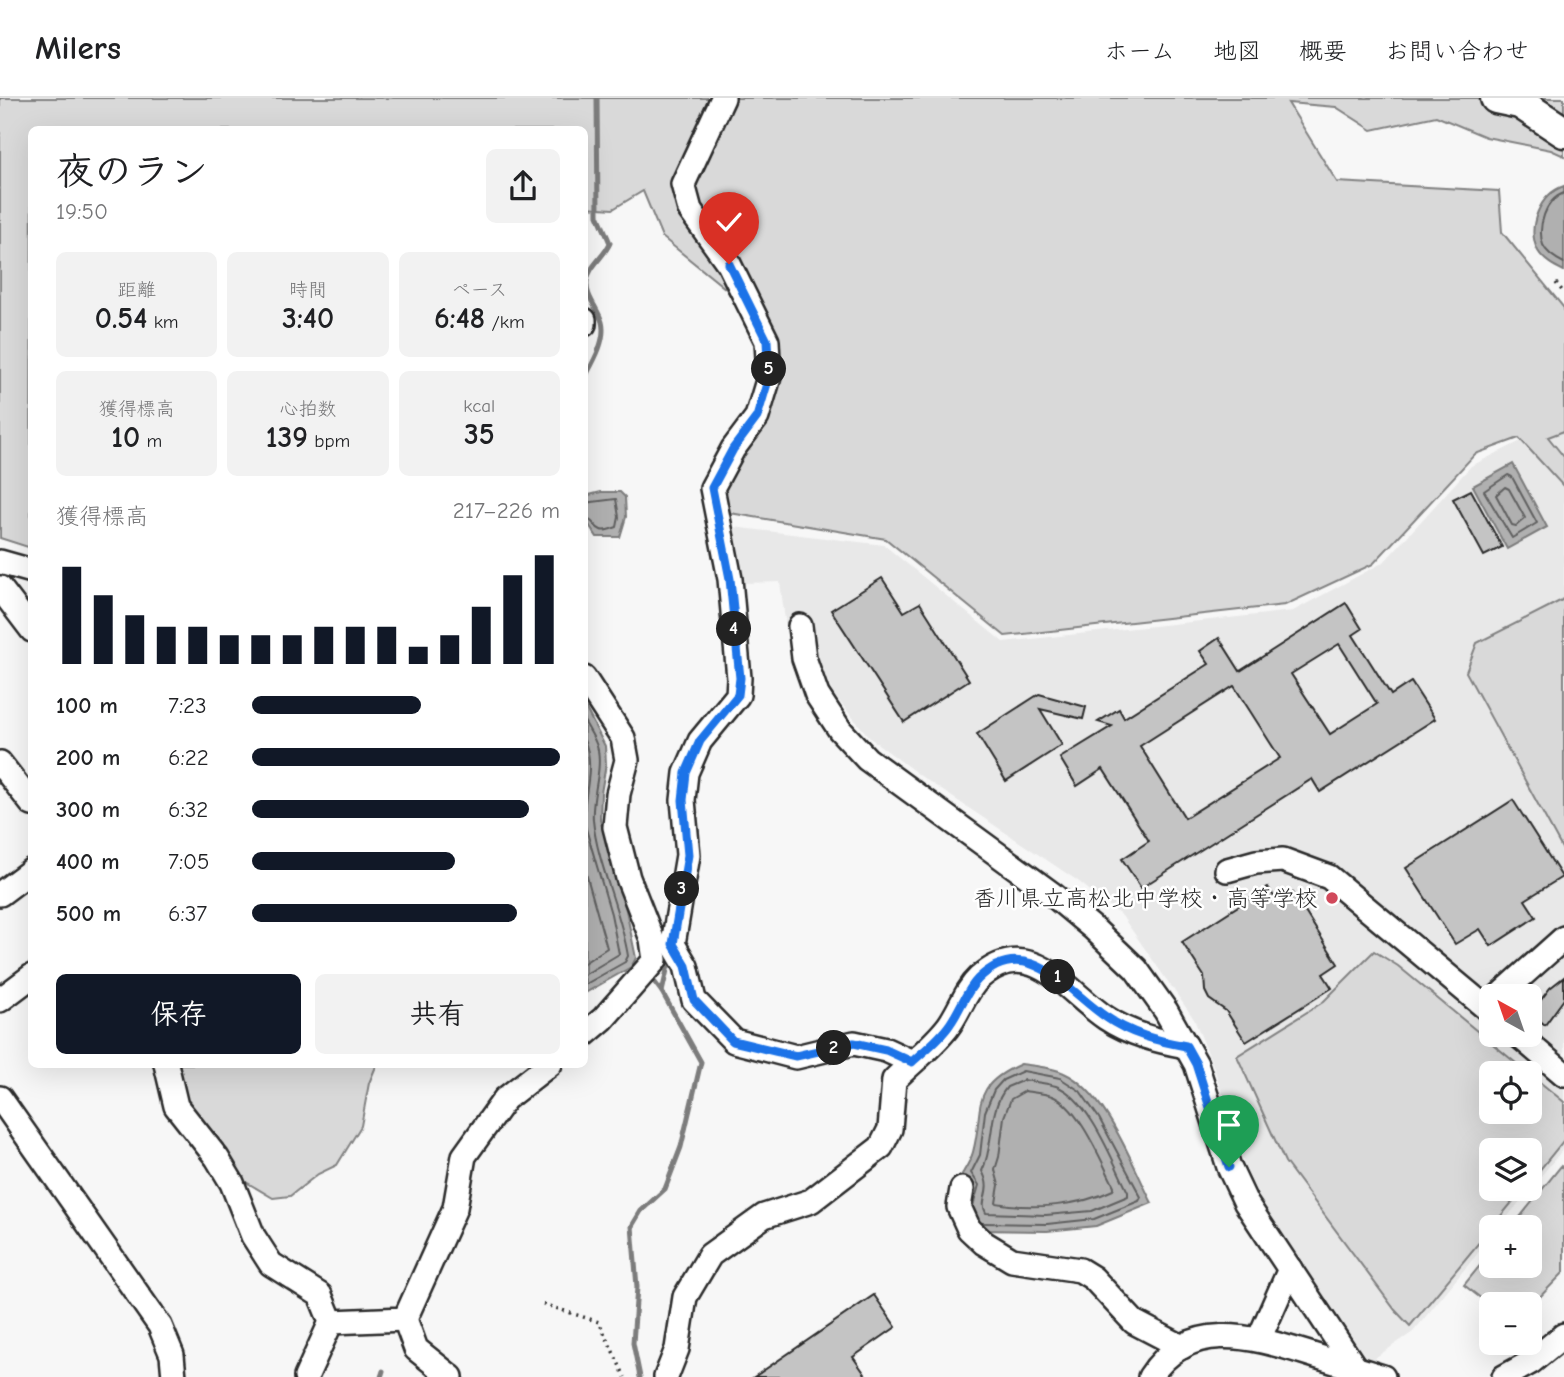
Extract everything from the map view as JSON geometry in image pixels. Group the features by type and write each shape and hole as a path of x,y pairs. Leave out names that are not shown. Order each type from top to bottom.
{"main road":[{"path":"1496,98 1520,103 1564,132"}],"street":[{"path":"588,1032 673,944 688,855 683,800 686,773 700,741 738,695 740,678 730,579 712,488 733,449 757,417 769,377 767,341 729,264 690,209 683,184 723,98"},
{"path":"0,562 28,570"},
{"path":"0,588 28,625"},
{"path":"800,626 804,658 817,695 841,730 867,759 1052,894 1136,969 1196,1064 1229,1167 1246,1203 1356,1369"},
{"path":"588,684 623,738 627,761 617,801 615,827 628,878 652,939 655,960"},
{"path":"0,762 8,789 28,802"},
{"path":"1227,870 1256,862 1283,860 1329,877 1479,995"},
{"path":"0,894 28,873"},
{"path":"1515,984 1564,938"},
{"path":"673,944 686,966 694,1000 733,1041 796,1056 854,1043 886,1050 912,1062"},
{"path":"666,1377 677,1349 685,1297 710,1255 764,1216 811,1201 881,1147 890,1129 894,1080 940,1037 977,980 992,969 1009,962 1029,963 1050,970 1105,1017 1153,1040 1186,1046"},
{"path":"0,1000 28,978"},
{"path":"1532,1047 1564,1074"},
{"path":"167,1068 176,1106 217,1158 232,1183 253,1236 271,1264 320,1295 331,1322 306,1377"},
{"path":"451,1377 416,1349 405,1319 455,1208 464,1156 505,1099 545,1068"},
{"path":"0,1098 160,1326 172,1354 174,1377"},
{"path":"962,1189 959,1207 969,1229 984,1243 1012,1260 1080,1270 1093,1278 1134,1322 1182,1346"},
{"path":"1259,1339 1290,1269"},
{"path":"331,1322 405,1319"},
{"path":"1150,1377 1160,1361 1182,1346 1208,1338 1232,1335 1259,1339 1383,1377"},
{"path":"1504,1377 1531,1362 1564,1335"}],"path":[{"path":"1556,282 1564,293"},
{"path":"543,1304 599,1322 625,1377"}],"shaded area":[{"path":"0,98 1564,98 1564,156 1551,150 1486,137 1436,116 1372,130 1336,107 1288,103 1337,182 1499,191 1502,232 1564,308 1564,431 1548,437 1564,457 1564,487 1519,438 1475,454 1373,564 1285,605 1005,636 886,539 730,513 719,487 776,368 726,289 662,237 643,191 613,209 588,207 588,126 28,126 28,547 0,538"},
{"name":"香川県立高松北中学校・高等学校","path":"1564,430 1564,1148 1542,1175 1542,1138 1479,1138 1479,1201 1520,1201 1509,1215 1479,1215 1479,1252 1413,1332 1369,1362 1264,1207 1245,1167 1214,1068 1194,1019 1122,916 1078,881 922,777 870,738 833,694 810,637 787,635 780,582 740,583 733,527 884,545 1003,642 1293,611 1384,562 1471,466 1519,442"},
{"path":"1564,599 1564,852 1466,672 1477,643"},
{"path":"1374,951 1398,966 1479,1033 1479,1047 1496,1047 1513,1061 1479,1061 1479,1124 1542,1124 1542,1084 1564,1102 1564,1140 1542,1167 1542,1138 1479,1138 1479,1201 1513,1201 1502,1215 1479,1215 1479,1242 1410,1326 1395,1310 1285,1162 1237,1056 1323,1002"},
{"path":"174,1068 375,1068 369,1083 361,1126 337,1165 318,1174 290,1196 273,1198 241,1179 184,1102"},
{"path":"1561,1166 1564,1169 1564,1272 1542,1295 1542,1292 1479,1292 1479,1297 1464,1285 1479,1267 1479,1278 1542,1278 1542,1215 1522,1215 1533,1201 1542,1201 1542,1190"}],"water":[{"path":"1564,186 1564,271 1540,255 1534,232 1542,204 1548,196"},
{"path":"1513,464 1547,527 1507,549 1473,486"},
{"path":"620,492 625,497 626,517 620,537 597,537 588,524 588,495"},
{"path":"588,713 605,746 606,764 600,820 626,910 636,958 631,967 588,991"},
{"path":"1021,1064 1064,1073 1079,1082 1093,1096 1116,1130 1152,1203 1096,1226 1047,1231 976,1230 965,1208 973,1185 961,1176 973,1152 979,1110 986,1090 993,1081"}],"building":[{"path":"1471,490 1502,547 1484,556 1453,499"},
{"path":"882,578 904,612 920,603 969,680 904,722 831,610"},
{"path":"1346,603 1362,629 1353,635 1391,695 1411,682 1435,719 1320,792 1312,779 1141,888 1122,859 1149,841 1103,769 1077,786 1060,758 1112,726 1098,722 1119,709 1124,718 1209,664 1200,651 1219,638 1240,671","holes":["1339,644 1377,704 1330,734 1291,674","1234,686 1280,758 1185,818 1140,746"]},
{"path":"1039,694 1086,707 1083,719 1040,709 1062,745 1006,781 977,734"},
{"path":"1513,800 1562,877 1525,900 1536,917 1491,946 1480,929 1455,944 1406,868"},
{"path":"1268,887 1278,903 1293,893 1338,964 1323,974 1332,988 1246,1042 1226,1011 1209,999 1205,991 1204,976 1182,942"},
{"path":"1564,977 1564,999 1545,1025 1542,1022 1542,999"},
{"path":"874,1295 896,1327 853,1357 867,1377 754,1377"}],"waterway":[{"path":"588,276 610,243 598,215 597,98"},
{"path":"588,292 603,329 598,352 588,371"},
{"path":"640,1377 633,1343 637,1287 632,1226 641,1211 665,1189 681,1147 701,1062 662,992 670,957"},
{"path":"650,976 662,992"},
{"path":"381,1377 383,1371"}],"place":[{"name":"香川県立高松北中学校・高等学校","path":"1332,898"}],"route":[{"path":"729,264 767,341 769,377 757,417 733,449 712,488 730,579 740,678 738,695 700,741 686,773 683,800 688,855 673,944 686,966 694,1000 733,1041 796,1056 854,1043 886,1050 912,1062 940,1037 977,980 992,969 1009,962 1029,963 1050,970 1105,1017 1123,1027 1153,1040 1186,1046 1196,1064 1229,1167"}]}
